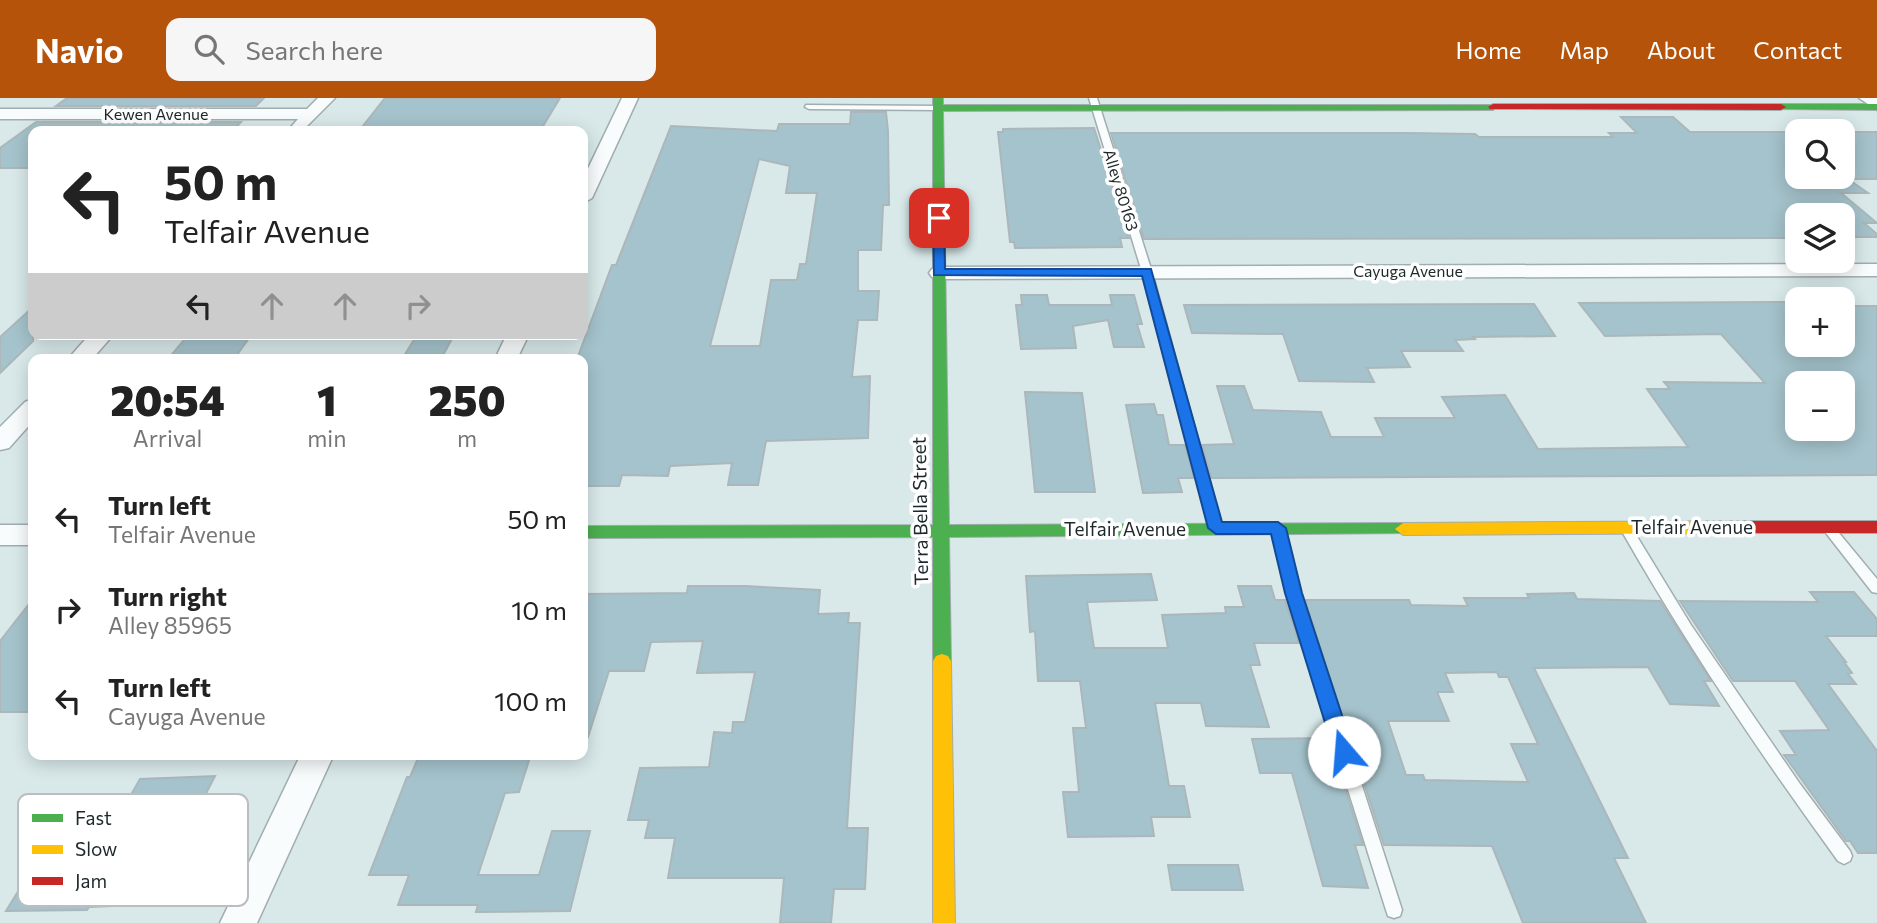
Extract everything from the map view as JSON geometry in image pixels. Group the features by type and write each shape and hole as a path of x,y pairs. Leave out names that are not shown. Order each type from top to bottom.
{"street":[{"path":"0,113 20,98"},
{"path":"300,126 327,98"},
{"path":"588,187 630,98"},
{"path":"1867,98 1877,106"},
{"path":"938,103 1877,106"},
{"name":"Terra Bella Street","path":"938,103 944,923"},
{"name":"Kewen Avenue","path":"0,113 311,114"},
{"name":"Cayuga Avenue","path":"939,273 1877,270"},
{"path":"84,354 97,340"},
{"path":"0,442 28,412"},
{"name":"Telfair Avenue","path":"588,532 1877,527"},
{"path":"0,535 28,535"},
{"path":"248,902 315,760"},
{"path":"238,923 246,906"}],"lane":[{"path":"809,107 938,103"},
{"name":"Alley 80163","path":"1094,103 1147,272 1216,528"},
{"path":"1827,527 1877,588"},
{"path":"1278,528 1293,593 1394,910"},
{"path":"1626,528 1686,629 1844,856"}],"building":[{"path":"67,98 264,98 256,106 56,106"},
{"path":"385,98 560,98 543,126 363,126"},
{"path":"851,112 886,112 889,205 883,205 881,250 858,250 858,291 879,291 877,320 858,320 852,377 870,376 868,438 766,441 758,485 728,485 732,463 670,466 668,476 622,475 619,486 588,486 588,354 579,354 584,340 588,340 588,329 612,265 616,265 671,126 777,131 779,124 850,124","holes":["759,159 790,166 786,193 817,193 806,264 800,264 797,280 771,280 760,346 710,346"]},
{"path":"1621,117 1673,117 1690,132 1785,132 1785,189 1855,189 1855,184 1868,193 1841,193 1853,203 1785,203 1785,238 1144,239 1111,133 1407,133 1475,134 1479,137 1613,137 1609,133 1637,133"},
{"path":"36,122 241,122 237,126 30,126"},
{"path":"28,128 28,168 0,168 0,148"},
{"path":"1094,128 1129,238 1120,238 1122,247 1015,248 1014,242 1010,242 998,132 1003,132 1003,129"},
{"path":"1855,132 1877,132 1877,179 1855,179"},
{"path":"1855,205 1877,223 1864,223 1877,237 1855,237"},
{"path":"1021,295 1047,295 1049,305 1112,305 1110,295 1134,295 1142,324 1137,324 1144,347 1114,347 1108,320 1073,326 1076,348 1021,349 1016,305 1022,305"},
{"path":"1785,302 1785,357 1855,357 1855,306 1877,306 1877,475 1211,478 1202,445 1234,444 1217,386 1244,386 1253,410 1321,412 1331,437 1384,437 1375,418 1455,418 1442,397 1505,395 1538,449 1688,447 1647,389 1670,389 1664,382 1765,383 1721,334 1605,336 1579,303"},
{"path":"1534,304 1555,336 1473,337 1475,339 1455,340 1463,351 1401,351 1410,367 1367,368 1374,382 1299,381 1283,334 1192,333 1184,305"},
{"path":"28,312 28,340 33,341 0,373 0,337"},
{"path":"184,340 248,340 238,354 172,354"},
{"path":"414,340 451,340 444,354 405,354"},
{"path":"1025,392 1082,393 1095,492 1035,492"},
{"path":"1154,404 1157,415 1163,415 1169,445 1185,445 1194,478 1178,478 1182,492 1143,493 1126,405"},
{"path":"1151,574 1157,600 1087,602 1094,648 1168,648 1162,615 1226,613 1225,607 1244,607 1238,586 1271,586 1275,600 1285,600 1299,643 1254,643 1260,665 1250,665 1269,727 1206,726 1201,703 1155,703 1169,786 1184,786 1190,817 1151,817 1154,836 1068,837 1063,792 1079,792 1073,728 1086,728 1080,681 1038,681 1035,631 1030,632 1026,576"},
{"path":"688,586 820,590 818,614 849,613 848,623 860,623 847,828 868,828 865,889 834,889 831,923 780,923 784,878 668,878 675,838 645,838 649,820 628,820 640,768 709,767 714,732 732,733 733,722 745,722 755,672 697,673 703,641 651,642 644,671 609,671 588,737 588,594 687,593"},
{"path":"1810,592 1854,592 1877,619 1877,636 1826,636 1846,662 1852,673 1848,674 1856,684 1828,684 1877,751 1877,853 1858,853 1850,841 1846,841 1784,755 1796,755 1780,731 1829,730 1795,681 1733,681 1680,601 1818,602"},
{"path":"1574,593 1577,599 1660,601 1711,681 1704,681 1719,706 1670,704 1648,667 1534,668 1628,858 1614,858 1646,923 1523,923 1492,846 1384,845 1305,600 1409,600 1411,605 1468,606 1464,598 1529,598 1527,594","holes":["1497,672 1499,677 1508,677 1538,744 1511,744 1528,782 1425,780 1423,775 1406,775 1388,721 1449,721 1437,692 1453,692 1445,673"]},
{"path":"28,605 28,712 0,712 0,641"},
{"path":"1329,738 1363,845 1355,845 1368,888 1323,886 1292,773 1260,773 1252,739"},
{"path":"417,760 529,760 519,792 505,793 478,875 539,875 552,831 590,831 570,911 476,912 478,905 398,905 409,875 369,875 407,777 410,777"},
{"path":"215,776 206,794 131,794 140,779"},
{"path":"1168,865 1238,865 1243,890 1172,890"},
{"path":"18,891 18,906 113,906 89,907 87,910 6,911"}],"traffic: fast":[{"path":"938,98 942,661"},
{"path":"938,108 1493,107"},
{"path":"1781,107 1877,107"},
{"path":"588,532 1403,529"}],"traffic: slow":[{"path":"1403,529 1753,527"},
{"path":"942,661 944,923"}],"traffic: jam":[{"path":"1493,107 1781,107"},
{"path":"1753,527 1877,527"}],"route":[{"path":"939,218 939,273 1147,272 1216,528 1278,528 1293,593 1344,752"}]}
